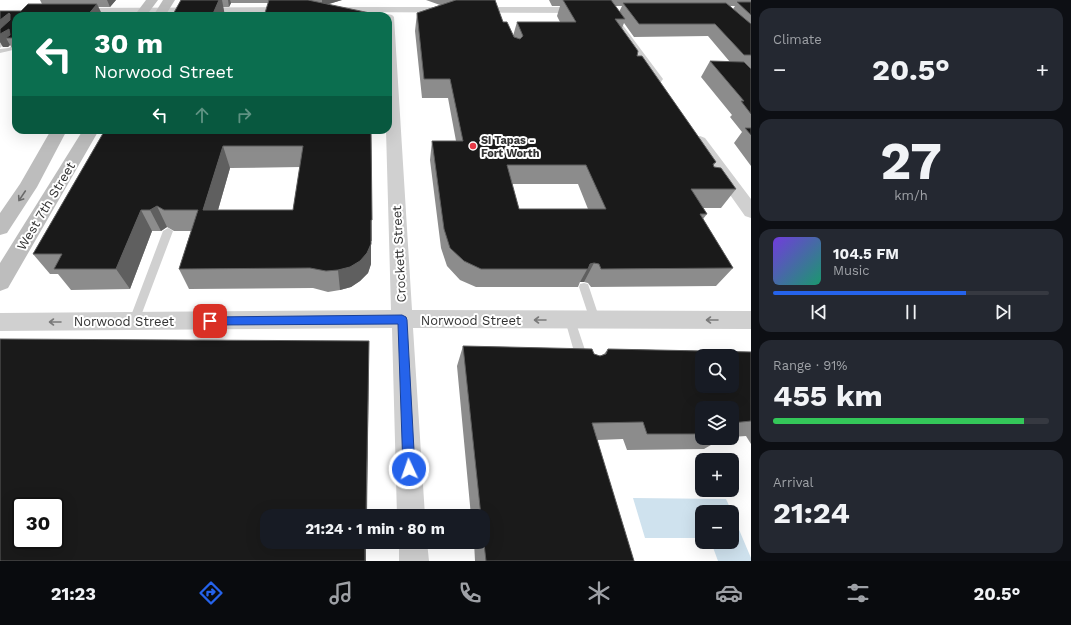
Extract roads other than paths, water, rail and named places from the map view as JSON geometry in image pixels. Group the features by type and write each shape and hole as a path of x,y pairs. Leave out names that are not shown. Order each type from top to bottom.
{"main road":[{"path":"143,12 152,0"},
{"name":"West 7th Street","path":"1,225 28,187 57,134"},
{"name":"West 7th Street","path":"0,282 89,134"}],"street":[{"path":"317,10 496,12 609,7 648,73 665,91"},
{"path":"148,12 164,9 228,12"},
{"path":"267,12 302,10"},
{"path":"65,11 104,12"},
{"name":"Crockett Street","path":"392,99 411,509"},
{"path":"691,128 724,184 751,212"},
{"name":"Norwood Street","path":"0,322 751,320"},
{"path":"413,549 414,561"}],"lane":[{"path":"0,46 12,34"},
{"path":"0,51 12,47"},
{"path":"134,322 168,231"},
{"path":"584,287 595,320"},
{"path":"570,320 585,369"}],"water":[{"path":"633,498 726,499 729,505 695,505 695,538 645,538"},
{"path":"739,530 751,561 718,561 714,549 739,549"}],"place":[{"name":"Si Tapas - Fort Worth","path":"473,146"}]}
